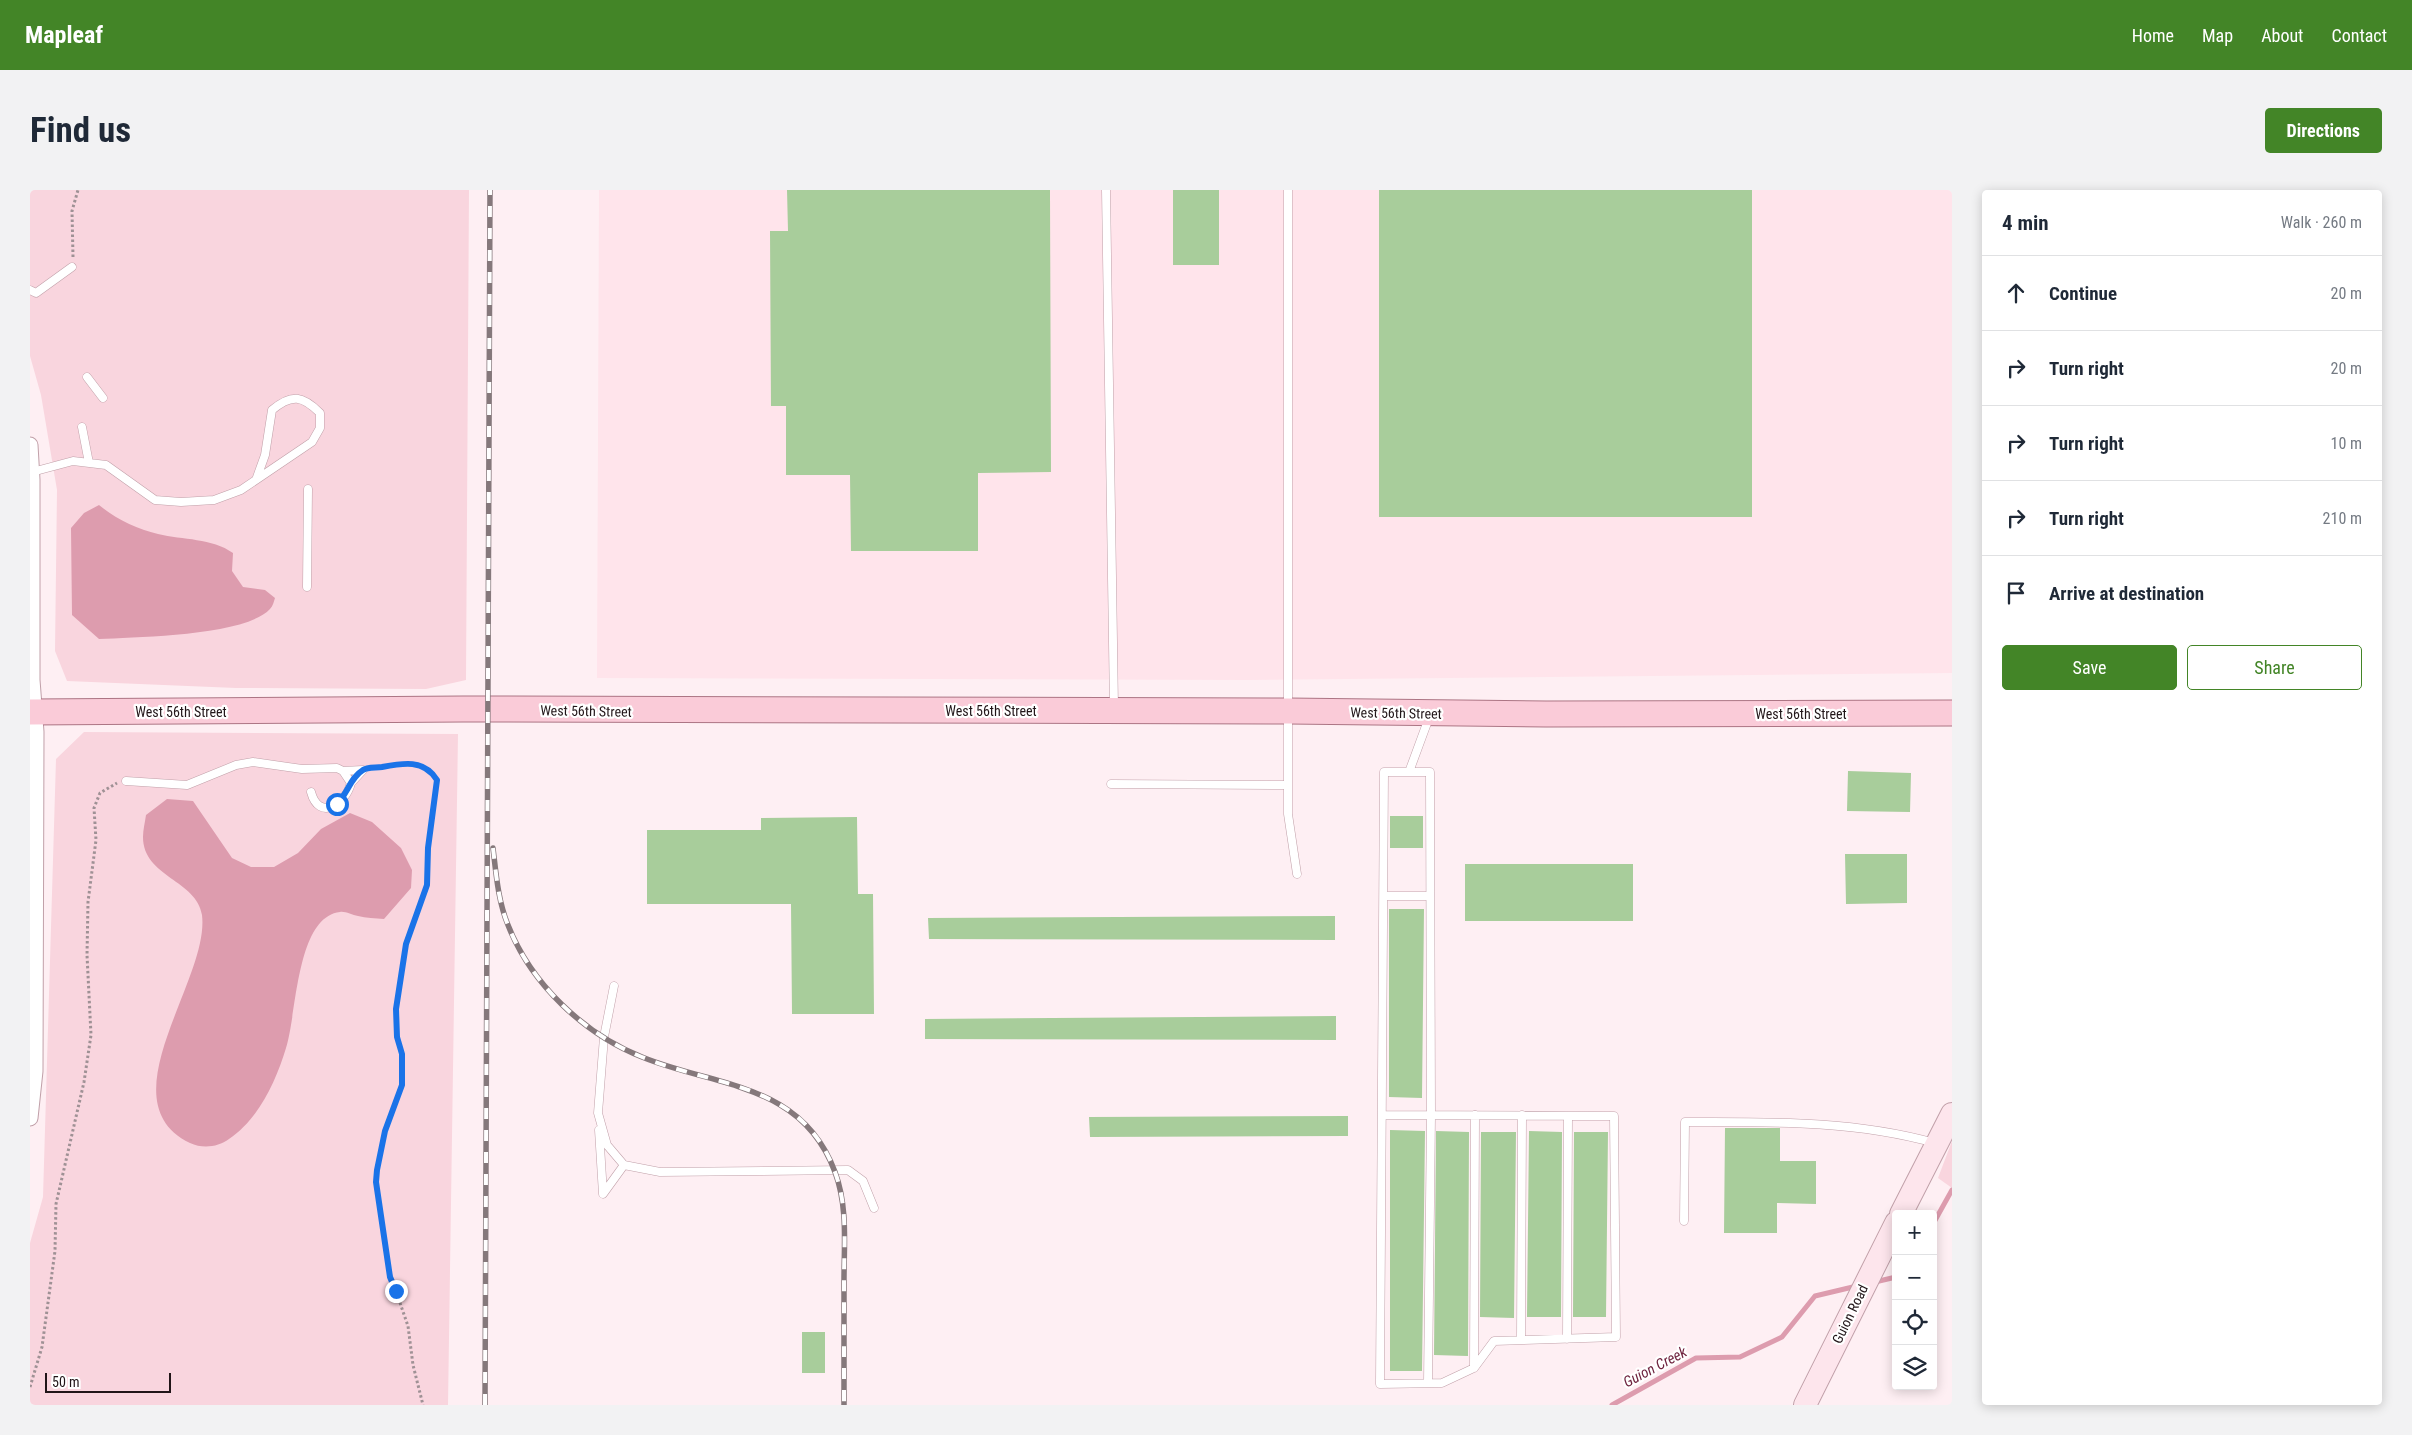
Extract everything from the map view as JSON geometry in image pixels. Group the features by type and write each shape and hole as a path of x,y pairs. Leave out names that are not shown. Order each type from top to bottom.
{"main road":[{"name":"West 56th Street","path":"32,712 453,709 1288,711 1431,714 1952,713"}],"street":[{"path":"30,452 32,472 35,1071 30,1118"},
{"path":"1903,1210 1952,1114"},
{"name":"Guion Road","path":"1805,1405 1892,1230"}],"lane":[{"path":"1106,190 1114,711"},
{"path":"1288,190 1288,814 1297,874"},
{"path":"30,290 36,293 72,267"},
{"path":"87,377 103,398"},
{"path":"32,472 73,461 106,465 155,500 181,502 214,500 241,490 256,480 312,442 320,428 320,413 310,403 298,398 282,401 272,410 265,455 256,480"},
{"path":"82,427 89,463"},
{"path":"307,587 308,489"},
{"path":"1409,772 1431,714"},
{"path":"126,781 187,785 236,765 253,762 302,768 337,768 343,771 363,770"},
{"path":"311,792 314,803 320,807 329,808 337,804 346,795 351,783 363,770"},
{"path":"343,771 351,783"},
{"path":"1382,1115 1431,1115 1522,1115 1614,1116 1616,1337 1494,1340 1474,1368 1442,1383 1380,1384 1384,772 1430,772 1431,1115 1428,1383"},
{"path":"1111,784 1288,786"},
{"path":"1384,896 1430,896"},
{"path":"614,986 604,1044 598,1113 603,1194 624,1165"},
{"path":"598,1113 607,1146 624,1165 660,1172 848,1170 863,1181 874,1208"},
{"path":"1474,1368 1475,1115"},
{"path":"1521,1340 1522,1115"},
{"path":"1567,1339 1568,1116"},
{"path":"1684,1222 1685,1122 1820,1124 1900,1134 1937,1144"}],"path":[{"path":"72,267 72,211 78,190"},
{"path":"363,770 403,763 417,764 427,768 437,780 428,848 427,885 406,944 396,1009 397,1037 402,1054 402,1085 385,1131 376,1182 390,1277 408,1326 413,1366 423,1405"},
{"path":"30,1387 43,1337 55,1251 56,1204 84,1082 91,1035 88,902 96,840 94,808 100,793 115,783 126,781"}],"shaded area":[{"path":"30,190 469,190 466,680 426,689 236,688 67,681 55,651 57,490 41,395 30,356"},
{"path":"599,190 1952,190 1952,673 1248,680 597,678"},
{"path":"99,505 127,523 142,529 168,536 207,542 225,548 233,553 232,571 243,587 265,590 275,598 272,606 257,618 238,625 215,630 164,636 99,639 72,615 71,528 84,513"},
{"path":"84,732 458,734 448,1405 30,1405 30,1243 43,1197 56,759"},
{"path":"167,799 193,801 232,858 251,867 274,867 298,853 321,829 350,813 372,822 401,848 412,870 411,888 384,919 340,912 325,918 315,931 306,948 286,1048 271,1086 258,1110 240,1131 225,1142 210,1146 190,1143 166,1124 157,1099 158,1070 200,942 202,915 198,903 191,894 160,870 145,850 143,837 146,815"},
{"path":"1952,1141 1952,1188 1938,1178"}],"building":[{"path":"787,190 1050,190 1051,472 978,473 978,551 851,551 850,475 786,475 786,406 771,406 770,231 788,231"},
{"path":"1173,190 1219,190 1219,265 1173,265"},
{"path":"1379,190 1752,190 1752,517 1379,517"},
{"path":"1848,771 1911,773 1910,812 1847,811"},
{"path":"1390,816 1423,816 1423,848 1390,848"},
{"path":"857,817 858,894 873,894 874,1014 792,1014 791,904 647,904 647,830 761,830 761,818"},
{"path":"1845,854 1907,854 1907,903 1846,904"},
{"path":"1465,864 1633,864 1633,921 1465,921"},
{"path":"1389,909 1424,909 1422,1098 1389,1097"},
{"path":"1335,916 1335,940 929,939 928,918"},
{"path":"1336,1016 1336,1040 925,1039 925,1019"},
{"path":"1348,1116 1348,1136 1090,1137 1089,1117"},
{"path":"1725,1128 1780,1128 1780,1161 1816,1161 1816,1204 1777,1203 1777,1233 1724,1233"},
{"path":"1390,1130 1425,1131 1422,1371 1390,1371"},
{"path":"1436,1131 1469,1132 1468,1356 1434,1355"},
{"path":"1529,1131 1562,1132 1561,1317 1527,1317"},
{"path":"1481,1132 1516,1132 1514,1318 1480,1317"},
{"path":"1574,1132 1608,1132 1606,1317 1573,1317"},
{"path":"802,1332 825,1332 825,1373 802,1373"}],"waterway":[{"name":"Guion Creek","path":"1937,1217 1952,1190"},
{"name":"Guion Creek","path":"1875,1282 1892,1278"},
{"name":"Guion Creek","path":"1612,1405 1696,1358 1740,1357 1782,1337 1815,1296 1857,1286"}],"railway":[{"path":"485,1405 490,190"},
{"path":"493,848 496,877 508,925 530,967 562,1005 600,1035 642,1057 754,1092 779,1104 801,1120 820,1142 835,1172 844,1212 844,1405"}],"route":[{"path":"337,804 346,795 351,783 363,770 403,763 417,764 427,768 437,780 437,797 428,848 429,872 427,885 406,944 402,960 402,978 396,1009 397,1037 402,1054 402,1085 385,1131 376,1182 390,1277 396,1291"}]}
